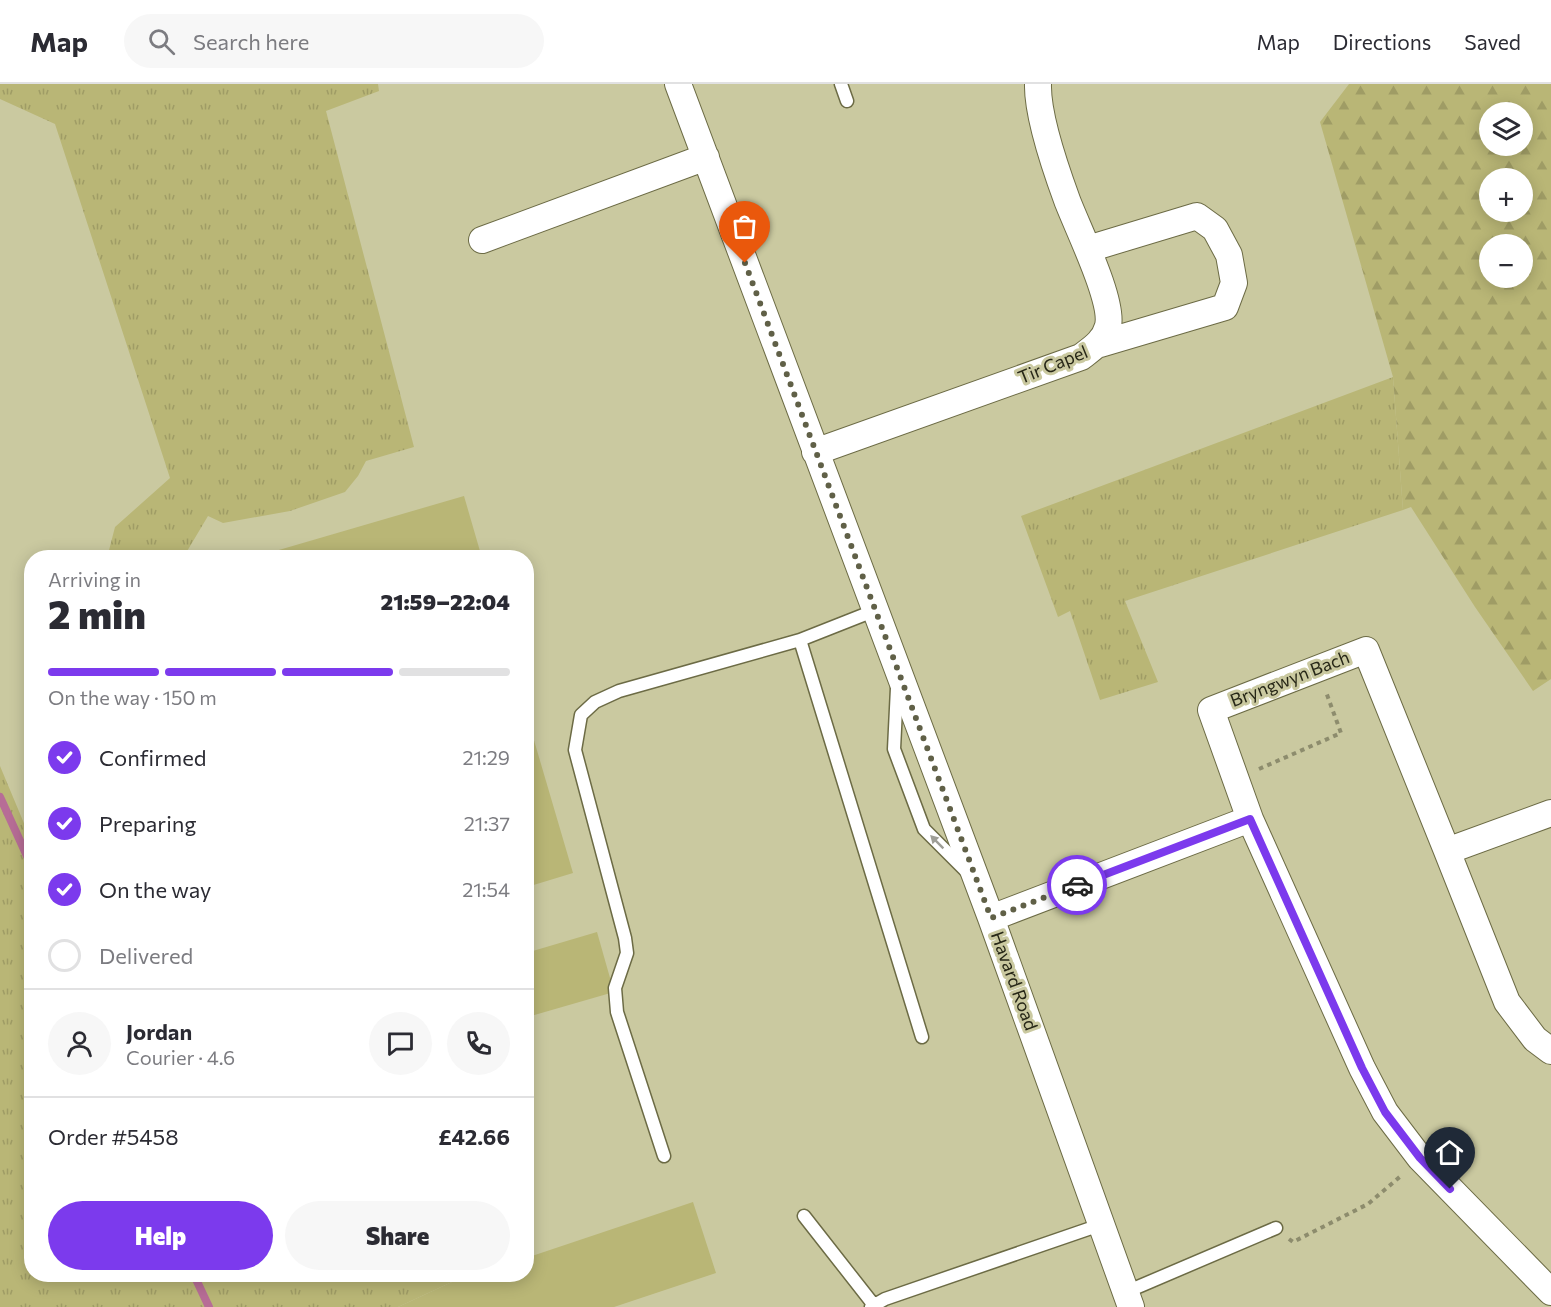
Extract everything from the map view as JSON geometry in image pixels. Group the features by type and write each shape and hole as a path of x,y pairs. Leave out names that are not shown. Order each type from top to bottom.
{"street":[{"name":"Havard Road","path":"678,84 991,918 1128,1300"},
{"name":"Tir Capel","path":"815,452 1081,357 1100,344 1108,326 1107,305 1088,249 1055,167 1038,84"},
{"path":"482,240 706,158"},
{"path":"1088,249 1197,216 1215,229 1229,255 1234,283 1225,307 1100,344"},
{"name":"Bryngwyn Bach","path":"1551,1051 1535,1039 1507,1002 1366,650 1211,710 1250,819 1362,1068 1385,1112 1420,1158 1551,1292"},
{"path":"1447,851 1551,813"},
{"path":"991,918 1250,819"}],"lane":[{"path":"841,84 847,101"},
{"path":"664,1156 617,1012 615,988 627,953 575,750 582,715 595,702 620,691 800,640 876,610"},
{"path":"800,640 922,1037"},
{"path":"804,1216 872,1306 1100,1225"},
{"path":"1128,1300 1276,1228"}],"path":[{"path":"1236,779 1341,733 1317,669"},
{"path":"1276,1228 1293,1242 1368,1204 1420,1158"}],"green space":[{"path":"0,84 378,84 379,91 326,111 414,447 366,461 345,492 290,511 223,523 208,516 188,550 109,550 115,527 170,478 55,124 0,99"},
{"path":"1349,84 1551,84 1551,679 1533,691 1475,607 1411,507 1403,510 1393,377 1320,122"},
{"path":"1393,377 1403,510 1125,601 1158,682 1100,700 1070,611 1058,617 1021,516"},
{"path":"464,496 480,550 278,550"},
{"path":"534,740 573,873 534,885"},
{"path":"0,766 24,823 24,1282 452,1282 398,1307 0,1307"},
{"path":"597,932 614,992 534,1015 534,951"},
{"path":"693,1202 716,1273 614,1307 398,1307 452,1282 534,1282 534,1255"}],"waterway":[{"path":"0,797 24,850"},
{"path":"197,1282 209,1307"}],"way so far":[{"path":"745,263 991,918 1077,885"}],"route":[{"path":"1077,885 1250,819 1362,1068 1385,1112 1420,1158 1450,1189"}]}
